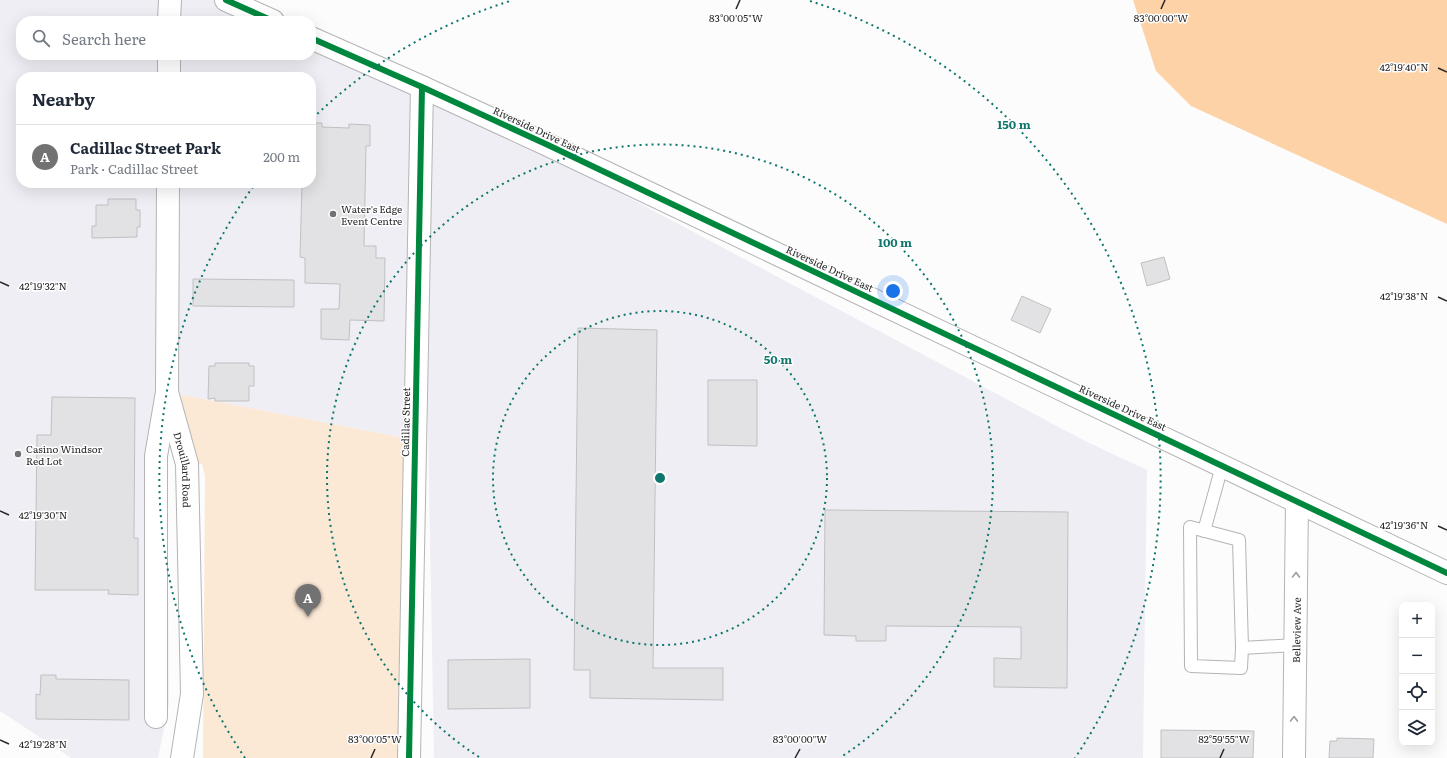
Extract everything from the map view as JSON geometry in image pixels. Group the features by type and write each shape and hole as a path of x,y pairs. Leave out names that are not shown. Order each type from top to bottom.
{"street":[{"path":"170,0 170,16"},
{"path":"226,0 262,16"},
{"name":"Riverside Drive East","path":"316,40 541,142 1447,573"},
{"path":"169,60 169,72"},
{"name":"Cadillac Street","path":"409,758 422,87"},
{"name":"Drouillard Road","path":"168,188 167,392 187,464 192,694 182,758"},
{"path":"156,717 156,456 167,392"},
{"name":"Belleview Ave","path":"1294,758 1297,502"}],"lane":[{"path":"1204,531 1222,466"},
{"path":"1190,528 1239,540 1242,648 1241,668 1191,666 1190,528"},
{"path":"1242,648 1295,645"}],"shaded area":[{"path":"0,0 226,0 262,16 16,16 16,60 316,60 316,40 422,87 1085,441 1147,470 1143,758 434,758 422,103 415,440 167,392 169,704 158,758 71,758 0,711"},
{"path":"1133,0 1447,0 1447,224 1191,106 1156,71"},
{"path":"167,392 415,440 409,758 203,758 205,476 202,464 187,464"}],"building":[{"name":"Water's Edge Event Centre","path":"316,123 322,123 322,127 349,128 349,124 370,125 370,146 366,146 364,246 376,246 376,258 385,258 384,321 350,320 349,340 321,339 321,309 339,309 340,284 305,283 305,258 300,257 302,188 316,188"},
{"path":"108,199 136,199 136,210 140,210 140,227 137,227 137,237 92,238 92,226 96,226 96,205 108,205"},
{"path":"1164,257 1170,279 1147,286 1141,263"},
{"path":"193,279 294,280 294,307 193,306"},
{"path":"1022,296 1051,309 1040,333 1011,320"},
{"path":"578,328 657,330 653,668 723,668 723,700 590,698 590,670 574,670"},
{"path":"215,363 249,363 249,366 254,366 254,386 249,386 249,401 215,401 215,398 208,399 209,366 215,366"},
{"path":"708,380 757,380 757,446 708,445"},
{"path":"52,397 135,398 134,538 138,538 138,595 108,594 109,590 35,590 37,435 51,435"},
{"path":"825,510 1068,512 1067,688 994,687 994,658 1021,659 1021,627 886,626 886,641 856,641 856,636 824,635"},
{"path":"530,659 530,708 448,709 448,660"},
{"path":"41,675 56,675 56,679 129,680 129,720 36,719 36,694 40,695"},
{"path":"1161,730 1254,731 1253,758 1161,758"},
{"path":"1337,738 1374,739 1373,758 1329,758 1330,741 1337,741"}],"cycle path":[{"path":"226,0 262,16"},
{"path":"316,40 548,145 1447,573"},
{"path":"409,758 422,87"}],"place":[{"name":"Water's Edge Event Centre","path":"333,214"},
{"name":"Casino Windsor Red Lot","path":"18,454"},
{"name":"Cadillac Street Park","path":"308,617"}]}
